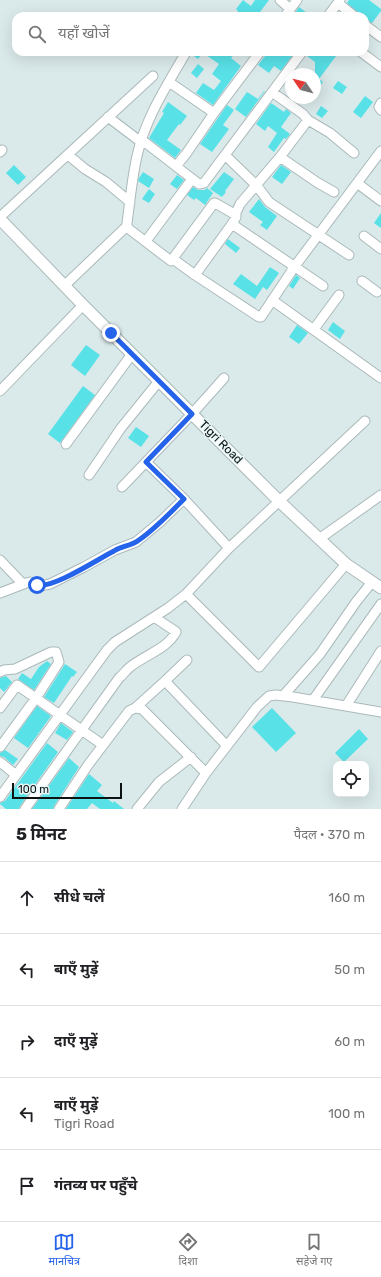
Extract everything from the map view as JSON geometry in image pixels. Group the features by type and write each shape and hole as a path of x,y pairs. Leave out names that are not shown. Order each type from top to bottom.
{"street":[{"path":"280,0 288,12 296,0"},
{"path":"331,12 339,2 350,12"},
{"path":"369,27 381,37"},
{"path":"64,286 127,226 137,156 142,141 151,116 184,56"},
{"path":"176,166 257,56"},
{"path":"108,117 199,184 204,183 299,56"},
{"path":"366,56 381,67"},
{"path":"0,218 153,76"},
{"path":"169,82 214,113"},
{"path":"272,92 303,114 308,120 330,133 354,153"},
{"path":"381,103 379,108 381,110"},
{"path":"195,275 232,224 240,204 257,186 308,120"},
{"path":"127,226 171,261 173,259 259,317 381,151"},
{"path":"68,155 85,169 106,182 130,202"},
{"path":"225,155 257,186 269,202 349,255"},
{"path":"280,157 334,192"},
{"path":"146,241 192,179"},
{"path":"357,183 381,201"},
{"path":"173,259 215,202 235,215"},
{"name":"Tigri Road","path":"0,218 64,286 279,501 346,564 377,585"},
{"path":"232,224 323,286"},
{"path":"364,236 381,249"},
{"path":"362,281 380,291"},
{"path":"314,329 339,294"},
{"path":"272,300 381,378"},
{"path":"0,391 83,305"},
{"path":"66,444 132,354"},
{"path":"122,487 192,414 224,378"},
{"path":"89,474 121,428 159,381"},
{"path":"1,794 107,650 115,642 168,608 186,594 229,548 365,421"},
{"path":"146,462 184,499 229,548"},
{"path":"319,539 381,495"},
{"path":"0,593 30,582 40,586 50,584 115,550 136,542 184,499"},
{"path":"0,560 23,584"},
{"path":"186,594 259,667 346,564"},
{"path":"284,696 320,654 356,602 377,585"},
{"path":"313,700 381,604"},
{"path":"25,809 119,678 130,667 162,646 174,635 176,632 175,630 154,617"},
{"path":"346,706 381,651"},
{"path":"0,672 4,670 16,669 50,652 56,652 59,662 36,698 0,747"},
{"path":"59,809 88,765 129,711 135,708 166,681 187,660"},
{"path":"166,681 227,746"},
{"path":"0,708 17,685 103,746"},
{"path":"182,809 206,773 227,746 265,699 271,695 313,700 381,712"},
{"path":"135,708 142,709 206,773"},
{"path":"137,809 159,782 191,757"},
{"path":"0,762 16,775"}],"building":[{"path":"243,0 251,6 255,0 269,0 260,12 237,12 236,9"},
{"path":"349,0 369,0 381,9 381,11 372,23 369,21 369,12 357,12 347,3"},
{"path":"299,7 306,12 296,12"},
{"path":"194,56 200,56 198,59"},
{"path":"207,56 233,56 231,58 241,66 213,105 196,93 203,83 214,90 221,81 212,74 219,64"},
{"path":"265,56 292,56 281,71 274,66 269,73 258,65"},
{"path":"307,56 336,56 321,76 321,68 315,68 315,62"},
{"path":"198,64 204,69 197,78 191,73"},
{"path":"338,81 347,87 342,94 333,88"},
{"path":"264,91 246,117 235,109 247,92 258,99"},
{"path":"365,96 373,102 361,118 353,112"},
{"path":"168,102 187,116 167,140 181,150 175,158 149,138 164,113 162,112"},
{"path":"271,103 284,112 286,109 291,113 281,127 290,134 286,139 284,138 274,152 268,147 277,133 268,126 265,131 256,124"},
{"path":"227,105 234,110 223,125 229,129 212,152 200,144"},
{"path":"321,106 328,111 322,118 316,114"},
{"path":"14,165 26,177 18,185 6,173"},
{"path":"281,165 291,172 282,184 272,177"},
{"path":"143,172 154,179 149,188 138,181"},
{"path":"224,172 234,179 222,197 210,189"},
{"path":"177,175 184,180 177,189 170,184"},
{"path":"193,187 198,190 205,190 207,188 213,193 205,205 196,198 194,200 187,195"},
{"path":"149,189 155,194 149,203 142,199"},
{"path":"259,199 265,207 277,216 267,230 260,225 263,222 249,212"},
{"path":"381,213 381,228 374,223"},
{"path":"228,239 240,248 236,253 225,244"},
{"path":"270,267 279,273 267,290 263,287 255,299 233,284 241,274 257,286"},
{"path":"296,275 300,278 293,289 289,286"},
{"path":"333,322 345,331 340,339 328,330"},
{"path":"297,325 308,333 299,344 289,337"},
{"path":"86,345 100,355 85,376 71,365"},
{"path":"83,386 95,395 60,443 48,434"},
{"path":"136,427 149,436 141,447 128,438"},
{"path":"47,661 51,664 34,690 18,679 22,673 31,679 39,667"},
{"path":"65,664 77,672 73,677 72,676 54,703 44,697"},
{"path":"6,676 12,682 4,692 0,688 0,678"},
{"path":"37,706 51,716 28,748 14,738"},
{"path":"272,708 296,733 276,752 252,727"},
{"path":"61,723 73,732 67,740 55,733"},
{"path":"359,729 368,739 345,761 343,761 335,753"},
{"path":"47,743 58,752 19,809 6,809 0,803 5,801"},
{"path":"5,750 18,759 13,765 4,757 0,756 0,753"},
{"path":"69,758 79,767 53,809 32,809"},
{"path":"89,774 102,785 97,791 124,809 100,809 92,803 87,809 66,809"}],"route":[{"path":"37,585 40,586 50,584 115,550 131,545 141,539 184,499 146,462 192,414 111,333"}]}
